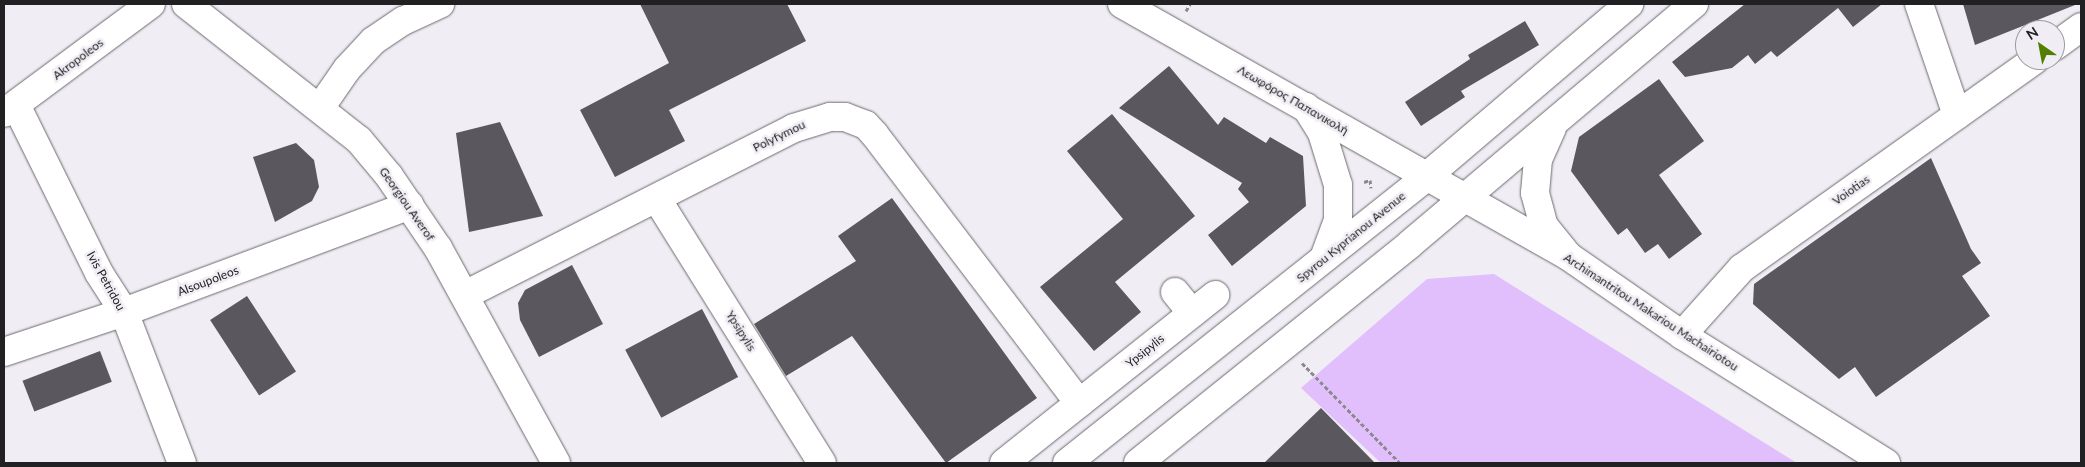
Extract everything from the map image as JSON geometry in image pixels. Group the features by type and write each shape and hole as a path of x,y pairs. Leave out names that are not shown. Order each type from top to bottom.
{"street":[{"name":"Akropoleos","path":"10,109 151,4"},
{"name":"Georgiou Averof","path":"186,4 359,140 410,205 465,295 556,463"},
{"path":"320,108 347,69 373,41 403,20 440,4"},
{"name":"Spyrou Kyprianou Avenue","path":"1067,463 1426,177 1629,4"},
{"path":"1145,460 1284,344 1464,199 1694,4"},
{"path":"1919,4 1957,115"},
{"name":"Λεωφόρος Παπανικολή","path":"1137,8 1464,199"},
{"path":"2065,39 2081,27"},
{"name":"Voiotias","path":"1682,335 1742,268 2021,70"},
{"path":"1306,107 1327,146 1338,192 1338,220 1323,259"},
{"name":"Ivis Petridou","path":"10,109 99,273 124,312 182,463"},
{"name":"Polyfymou","path":"465,295 658,199 794,128 830,117 857,120 874,134 1079,402"},
{"path":"1558,120 1538,159 1535,192 1544,226 1568,256"},
{"name":"Ypsipylis","path":"658,199 822,463"},
{"name":"Archimantritou Makariou Machairiotou","path":"1464,199 1568,256 1682,335 1886,463"},
{"name":"Alsoupoleos","path":"4,352 124,312 410,205"},
{"path":"1175,292 1192,313"},
{"name":"Ypsipylis","path":"1004,463 1215,295"}],"path":[{"path":"1284,344 1400,463"}],"shaded area":[{"path":"1494,274 1797,463 1381,463 1301,388 1427,279"}],"building":[{"path":"640,4 787,4 806,41 669,110 685,141 615,177 580,110 669,63"},
{"path":"1745,4 1882,4 1853,27 1838,8 1777,57 1771,51 1755,64 1748,55 1732,68 1685,77 1672,62"},
{"path":"1963,4 2075,4 2038,20 2015,20 2015,29 1975,45"},
{"path":"1525,21 1539,45 1461,91 1465,97 1421,126 1405,102 1470,59 1468,55"},
{"path":"1169,66 1218,125 1224,117 1266,143 1270,137 1303,156 1306,206 1232,266 1208,235 1249,202 1238,189 1242,183 1119,108"},
{"path":"1659,79 1704,141 1659,175 1702,234 1669,259 1658,244 1645,253 1627,228 1618,235 1571,171 1579,137"},
{"path":"1112,114 1195,216 1115,282 1141,312 1094,351 1040,287 1123,219 1067,151"},
{"path":"500,122 543,216 469,232 456,133"},
{"path":"296,143 314,160 319,187 312,201 275,222 253,157"},
{"path":"1931,158 1971,249 1981,263 1962,276 1990,316 1876,397 1855,367 1839,379 1753,304 1754,284"},
{"path":"892,198 1037,398 946,463 852,336 786,376 754,324 856,261 838,236"},
{"path":"572,265 603,324 539,357 520,320 518,303 525,290"},
{"path":"247,296 296,371 259,395 210,320"},
{"path":"702,309 738,377 661,418 625,350"},
{"path":"100,351 112,382 34,412 23,381"},
{"path":"1321,408 1375,463 1264,463"}]}
